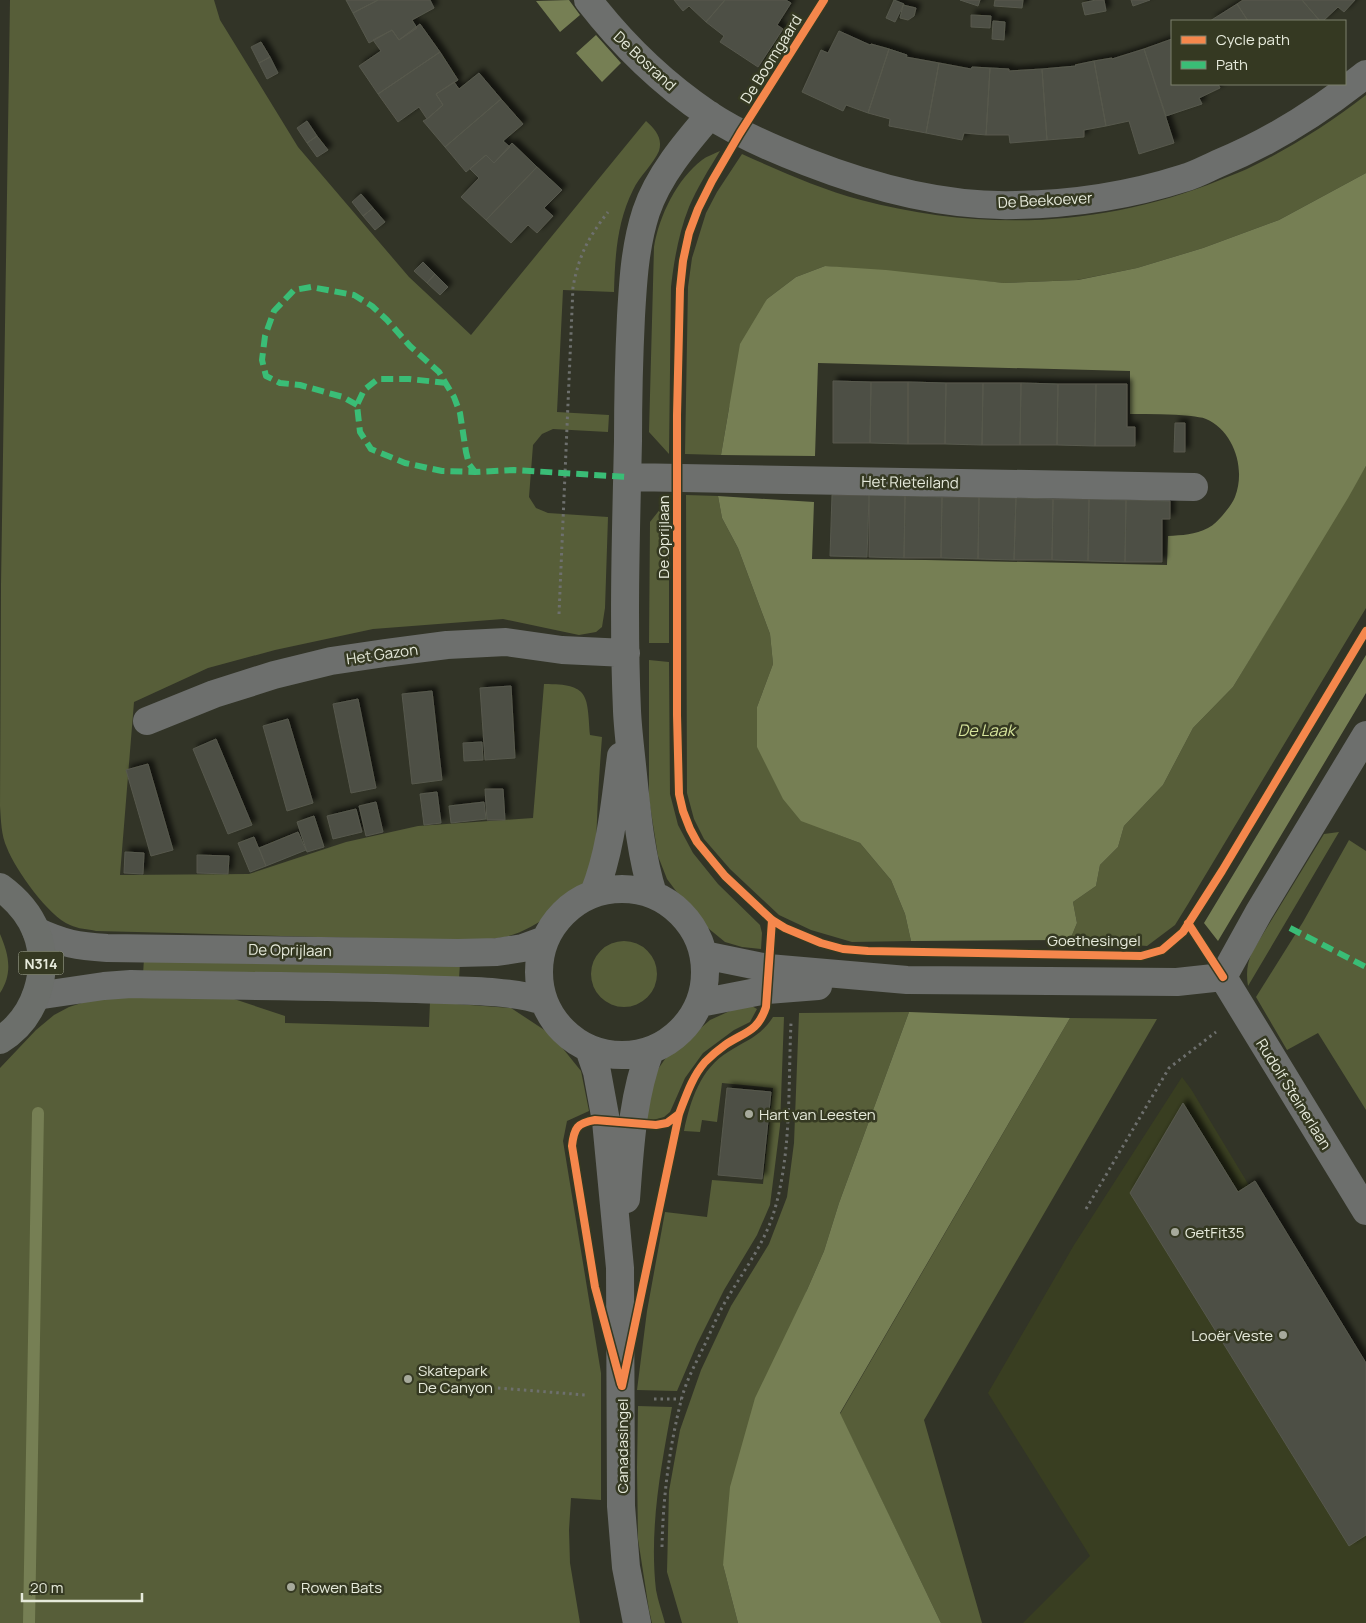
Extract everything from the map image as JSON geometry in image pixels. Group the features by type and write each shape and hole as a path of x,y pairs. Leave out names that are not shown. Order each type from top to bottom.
{"main road":[{"name":"N314","path":"0,887 10,894 25,911 36,931 41,953 41,974 36,996 28,1012 0,1040"}],"street":[{"name":"De Bosrand","path":"588,0 612,30 635,54 662,78 710,115"},
{"name":"De Beekoever","path":"710,115 740,133 790,156 838,174 924,196 972,203 1015,205 1069,201 1113,195 1185,178 1270,140 1310,116 1366,74"},
{"path":"653,894 644,855 636,803 627,712 627,477 632,284 637,247 646,212 655,190 683,147 710,115"},
{"name":"Het Rieteiland","path":"627,477 1194,487"},
{"name":"Het Gazon","path":"147,721 214,694 274,675 331,661 447,645 506,642 557,649 626,653"},
{"path":"594,893 599,882 606,851 627,712"},
{"path":"700,1003 767,990 907,980 1177,982 1223,977 1366,735"},
{"path":"627,888 653,894 675,908 693,927 704,955 706,978 700,1003 690,1022 674,1039 650,1051 630,1056 607,1055 589,1049 565,1034 551,1016 541,994 538,968 545,940 557,919 577,902 594,893 627,888"},
{"name":"De Oprijlaan","path":"36,931 58,941 78,946 107,948 458,953 497,952 523,948 545,940"},
{"path":"704,955 768,968 907,980"},
{"name":"Rudolf Steinerlaan","path":"1223,977 1366,1211"},
{"path":"36,996 131,984 447,990 502,993 544,1001"},
{"name":"Canadasingel","path":"589,1049 597,1072 606,1121 620,1268 621,1506 626,1567 637,1623"},
{"name":"Canadasingel","path":"620,1268 632,1123 638,1091 650,1051"}],"path":[{"path":"557,649 573,287 577,267 586,244 613,205"},
{"path":"662,1551 662,1508 667,1470 681,1399 694,1366 724,1305 759,1247 779,1197 786,1142 792,988"},
{"path":"472,1386 622,1398 681,1399"}],"shaded area":[{"path":"10,0 214,0 220,20 298,147 409,277 471,335 646,121 657,134 660,142 659,151 636,185 623,214 616,252 614,292 563,290 557,412 609,415 608,432 553,429 542,434 533,445 529,497 536,508 548,513 608,517 605,608 602,627 596,632 579,635 503,619 373,629 275,650 208,668 134,702 120,875 249,874 346,842 418,826 533,818 544,684 570,686 578,690 583,694 586,701 590,735 602,737 594,860 590,872 576,893 541,921 516,934 470,941 96,931 73,926 52,913 17,868 4,838 0,806 1,585"},
{"path":"1366,95 1366,173 1279,220 1203,248 1137,268 1077,280 1004,283 825,266 796,277 767,299 729,408 721,455 685,454 688,287 692,258 706,213 717,192 742,154 830,191 906,210 952,217 1042,220 1132,207 1176,196 1220,180 1284,150 1339,115"},
{"path":"720,151 689,207 682,226 675,256 671,287 669,454 649,432 654,247 656,235 671,199 685,177 702,160"},
{"path":"1366,466 1366,608 1175,925 1147,946 1070,940 1077,923 1073,902 1096,886 1100,865 1118,847 1124,826 1163,785 1193,728 1233,687"},
{"path":"686,495 718,496 722,518 738,548 770,634 773,664 757,707 831,832 860,843 891,880 905,914 911,941 852,942 811,930 779,915 730,869 704,839 694,819 687,793"},
{"path":"669,498 669,643 649,643 650,522"},
{"path":"649,660 669,662 670,794 678,825 693,853 718,884 760,925 762,933 761,949 742,947 725,942 697,919 667,879 658,856 649,799"},
{"path":"1339,832 1248,986 1247,969 1252,952 1324,834"},
{"path":"1349,840 1366,851 1366,1110 1318,1033 1287,1050 1256,997 1303,922"},
{"path":"0,934 6,949 8,971 0,993"},
{"path":"617,941 631,941 643,946 652,955 657,967 655,987 648,998 631,1007 617,1007 605,1002 596,993 591,981 591,967 596,955 605,946"},
{"path":"144,958 460,963 459,979 143,975"},
{"path":"128,997 231,998 285,1016 285,1023 429,1027 430,1002 511,1008 552,1035 581,1071 589,1111 567,1121 563,1141 601,1373 601,1500 571,1498 569,1530 570,1563 580,1623 0,1623 0,1068 36,1030 54,1015 69,1007 91,1000"},
{"path":"750,1005 757,1009 750,1022 734,1030 703,1053 685,1078 670,1112 664,1117 653,1120 645,1119 652,1078 665,1059 710,1020 732,1010"},
{"path":"909,1012 839,1203 824,1251 807,1290 723,1565 738,1623 682,1623 667,1572 669,1491 680,1430 701,1370 731,1306 769,1244 787,1197 794,1143 799,1013"},
{"path":"773,1017 784,1017 780,1126 770,1205 757,1235 724,1290 697,1344 677,1391 637,1390 647,1311 665,1212 707,1217 712,1180 763,1184 773,1088 722,1083 717,1122 702,1120 700,1132 684,1131 693,1097 711,1067 728,1052 758,1034"},
{"path":"1070,1018 1157,1019 924,1420 982,1623 941,1623 840,1414"},
{"path":"1182,1077 1366,1380 1366,1623 1023,1623 1090,1556 988,1393 1074,1245"},
{"path":"638,1406 672,1407 657,1498 654,1544 656,1590 665,1623 652,1623 638,1539"}],"water":[{"path":"569,0 580,15 560,32 536,1"},
{"path":"596,35 621,63 602,82 576,53"},
{"name":"De Laak","path":"1366,173 1366,466 1348,498 1233,687 1193,728 1163,785 1124,826 1118,847 1100,865 1096,886 1073,902 1077,923 1070,940 911,941 905,914 891,880 860,843 801,821 783,799 757,747 757,707 773,664 770,634 738,548 722,518 718,496 814,502 812,559 1167,565 1168,536 1193,533 1208,528 1222,516 1232,502 1238,486 1239,475 1235,452 1224,432 1204,418 1130,414 1130,371 818,363 815,456 721,455 740,344 767,299 796,277 825,266 886,270 1004,283 1078,280 1137,268 1203,248 1279,220"},
{"path":"1366,655 1366,693 1218,941 1204,923"},
{"path":"909,1012 1070,1018 840,1413 941,1623 738,1623 723,1565 730,1487 755,1398 824,1251 839,1203"}],"building":[{"path":"346,0 378,0 353,13"},
{"path":"378,0 430,0 434,8 412,20 417,28 399,40 392,30 369,43 353,13"},
{"path":"674,0 725,0 706,22 689,6 683,11"},
{"path":"725,0 786,0 791,3 777,25 783,29 758,67 720,42 724,36 706,22"},
{"path":"894,0 904,4 895,22 886,18"},
{"path":"960,0 980,0 978,6"},
{"path":"995,0 1023,0 1022,8 994,6"},
{"path":"1104,0 1106,11 1085,15 1082,3"},
{"path":"1131,0 1150,0 1133,6"},
{"path":"1243,0 1302,0 1319,20 1247,20 1237,4"},
{"path":"1302,0 1355,0 1344,12 1338,7 1324,20 1319,20"},
{"path":"1237,4 1247,20 1212,20"},
{"path":"903,5 916,8 914,16 908,20 900,18"},
{"path":"971,15 991,16 990,28 971,27"},
{"path":"993,21 1005,22 1004,40 992,39"},
{"path":"420,24 440,52 378,94 359,66 381,51 373,40 392,30 399,40"},
{"path":"839,31 870,45 889,49 868,113 846,105 843,111 802,92 821,50 828,53"},
{"path":"1171,39 1171,85 1218,85 1220,88 1199,98 1202,104 1166,116 1144,49"},
{"path":"261,42 270,57 259,63 251,47"},
{"path":"889,49 907,55 906,57 939,63 926,133 889,126 890,119 868,113"},
{"path":"1144,49 1174,143 1139,154 1129,121 1106,126 1094,61 1112,59"},
{"path":"440,52 458,80 436,94 443,105 427,119 419,107 398,122 378,94"},
{"path":"270,57 278,73 267,79 259,63"},
{"path":"1094,61 1106,126 1084,130 1084,137 1047,140 1042,69 1076,66"},
{"path":"939,63 971,69 972,67 990,68 986,135 964,133 962,140 926,133"},
{"path":"990,68 1009,69 1009,71 1042,69 1047,140 1010,143 1009,135 986,135"},
{"path":"479,73 501,99 445,147 423,121 443,105 436,94 454,82 459,89"},
{"path":"501,99 523,124 503,141 510,147 494,163 486,155 466,172 445,147"},
{"path":"307,121 317,136 307,143 297,128"},
{"path":"317,136 328,150 317,157 307,143"},
{"path":"512,143 537,167 486,220 461,197 479,178 470,169 486,155 494,163"},
{"path":"537,167 562,190 544,208 553,216 537,233 528,225 511,243 486,220"},
{"path":"361,194 373,208 363,216 352,202"},
{"path":"373,208 385,222 375,230 363,216"},
{"path":"423,262 435,274 427,283 414,271"},
{"path":"435,274 448,287 440,295 427,283"},
{"path":"833,381 871,382 870,443 833,443"},
{"path":"871,382 908,382 908,444 870,443"},
{"path":"908,382 946,383 945,444 908,444"},
{"path":"946,383 983,383 982,445 945,444"},
{"path":"983,383 1021,383 1020,445 982,445"},
{"path":"1021,383 1058,384 1057,445 1020,445"},
{"path":"1058,384 1096,384 1095,446 1057,445"},
{"path":"1096,384 1127,384 1127,427 1135,427 1135,446 1095,446"},
{"path":"1175,423 1185,423 1185,452 1174,452"},
{"path":"832,495 869,495 867,557 830,556"},
{"path":"869,495 905,496 904,558 869,557"},
{"path":"905,496 942,497 941,558 904,558"},
{"path":"942,497 979,497 978,559 941,558"},
{"path":"979,497 1016,498 1014,560 978,559"},
{"path":"1016,498 1053,499 1052,560 1014,560"},
{"path":"1053,499 1089,499 1088,561 1052,560"},
{"path":"1089,499 1126,500 1125,562 1088,561"},
{"path":"1126,500 1170,501 1170,519 1162,519 1162,562 1125,562"},
{"path":"511,686 515,758 485,760 480,688"},
{"path":"432,691 442,780 412,784 402,694"},
{"path":"358,699 376,788 351,793 333,704"},
{"path":"288,719 313,803 287,811 263,726"},
{"path":"216,739 252,825 228,834 193,749"},
{"path":"482,742 483,760 464,761 463,743"},
{"path":"148,764 173,850 151,856 126,770"},
{"path":"485,789 503,789 505,820 487,820"},
{"path":"437,792 441,823 424,825 420,794"},
{"path":"376,802 383,832 366,836 359,806"},
{"path":"484,802 486,819 451,823 449,806"},
{"path":"356,809 362,832 333,839 327,816"},
{"path":"314,816 324,847 307,852 297,822"},
{"path":"298,832 306,850 266,866 259,848"},
{"path":"254,837 266,866 250,872 238,843"},
{"path":"125,852 144,853 143,874 124,873"},
{"path":"197,855 229,856 228,874 197,873"},
{"path":"727,1088 771,1092 762,1179 718,1175"},
{"name":"Looër Veste","path":"1183,1103 1238,1192 1255,1181 1366,1363 1366,1535 1349,1546 1130,1193"}],"waterway":[{"path":"29,1623 38,1113"}],"marked path":[{"path":"357,405 343,397 300,385 280,383 266,376 262,360 265,336 274,311 294,290 311,287 354,295 372,306 410,346 439,372 454,397 460,413 469,464 475,472"},
{"path":"447,383 409,379 378,379 364,390 357,405 360,432 371,449 405,463 442,471 514,470 627,477"},
{"path":"1290,928 1366,967"}],"cycle path":[{"name":"De Boomgaard","path":"824,0 712,181 689,233 683,261 680,289 677,415 677,715 679,794 683,811 697,842 725,876 772,920 785,928 821,943 843,949 1141,956 1162,950 1183,932 1222,871 1366,631"},
{"path":"622,1386 679,1114 693,1080 705,1062 725,1045 755,1027 763,1015 766,1007 772,920"},
{"path":"1188,923 1223,977"},
{"path":"621,1384 595,1287 572,1146 574,1135 580,1125 595,1120 656,1125 667,1123 679,1114"}],"place":[{"name":"Hart van Leesten","path":"749,1114"},
{"name":"GetFit35","path":"1175,1232"},
{"name":"Looër Veste","path":"1283,1335"},
{"name":"Skatepark De Canyon","path":"408,1379"},
{"name":"Rowen Bats","path":"291,1587"}]}
